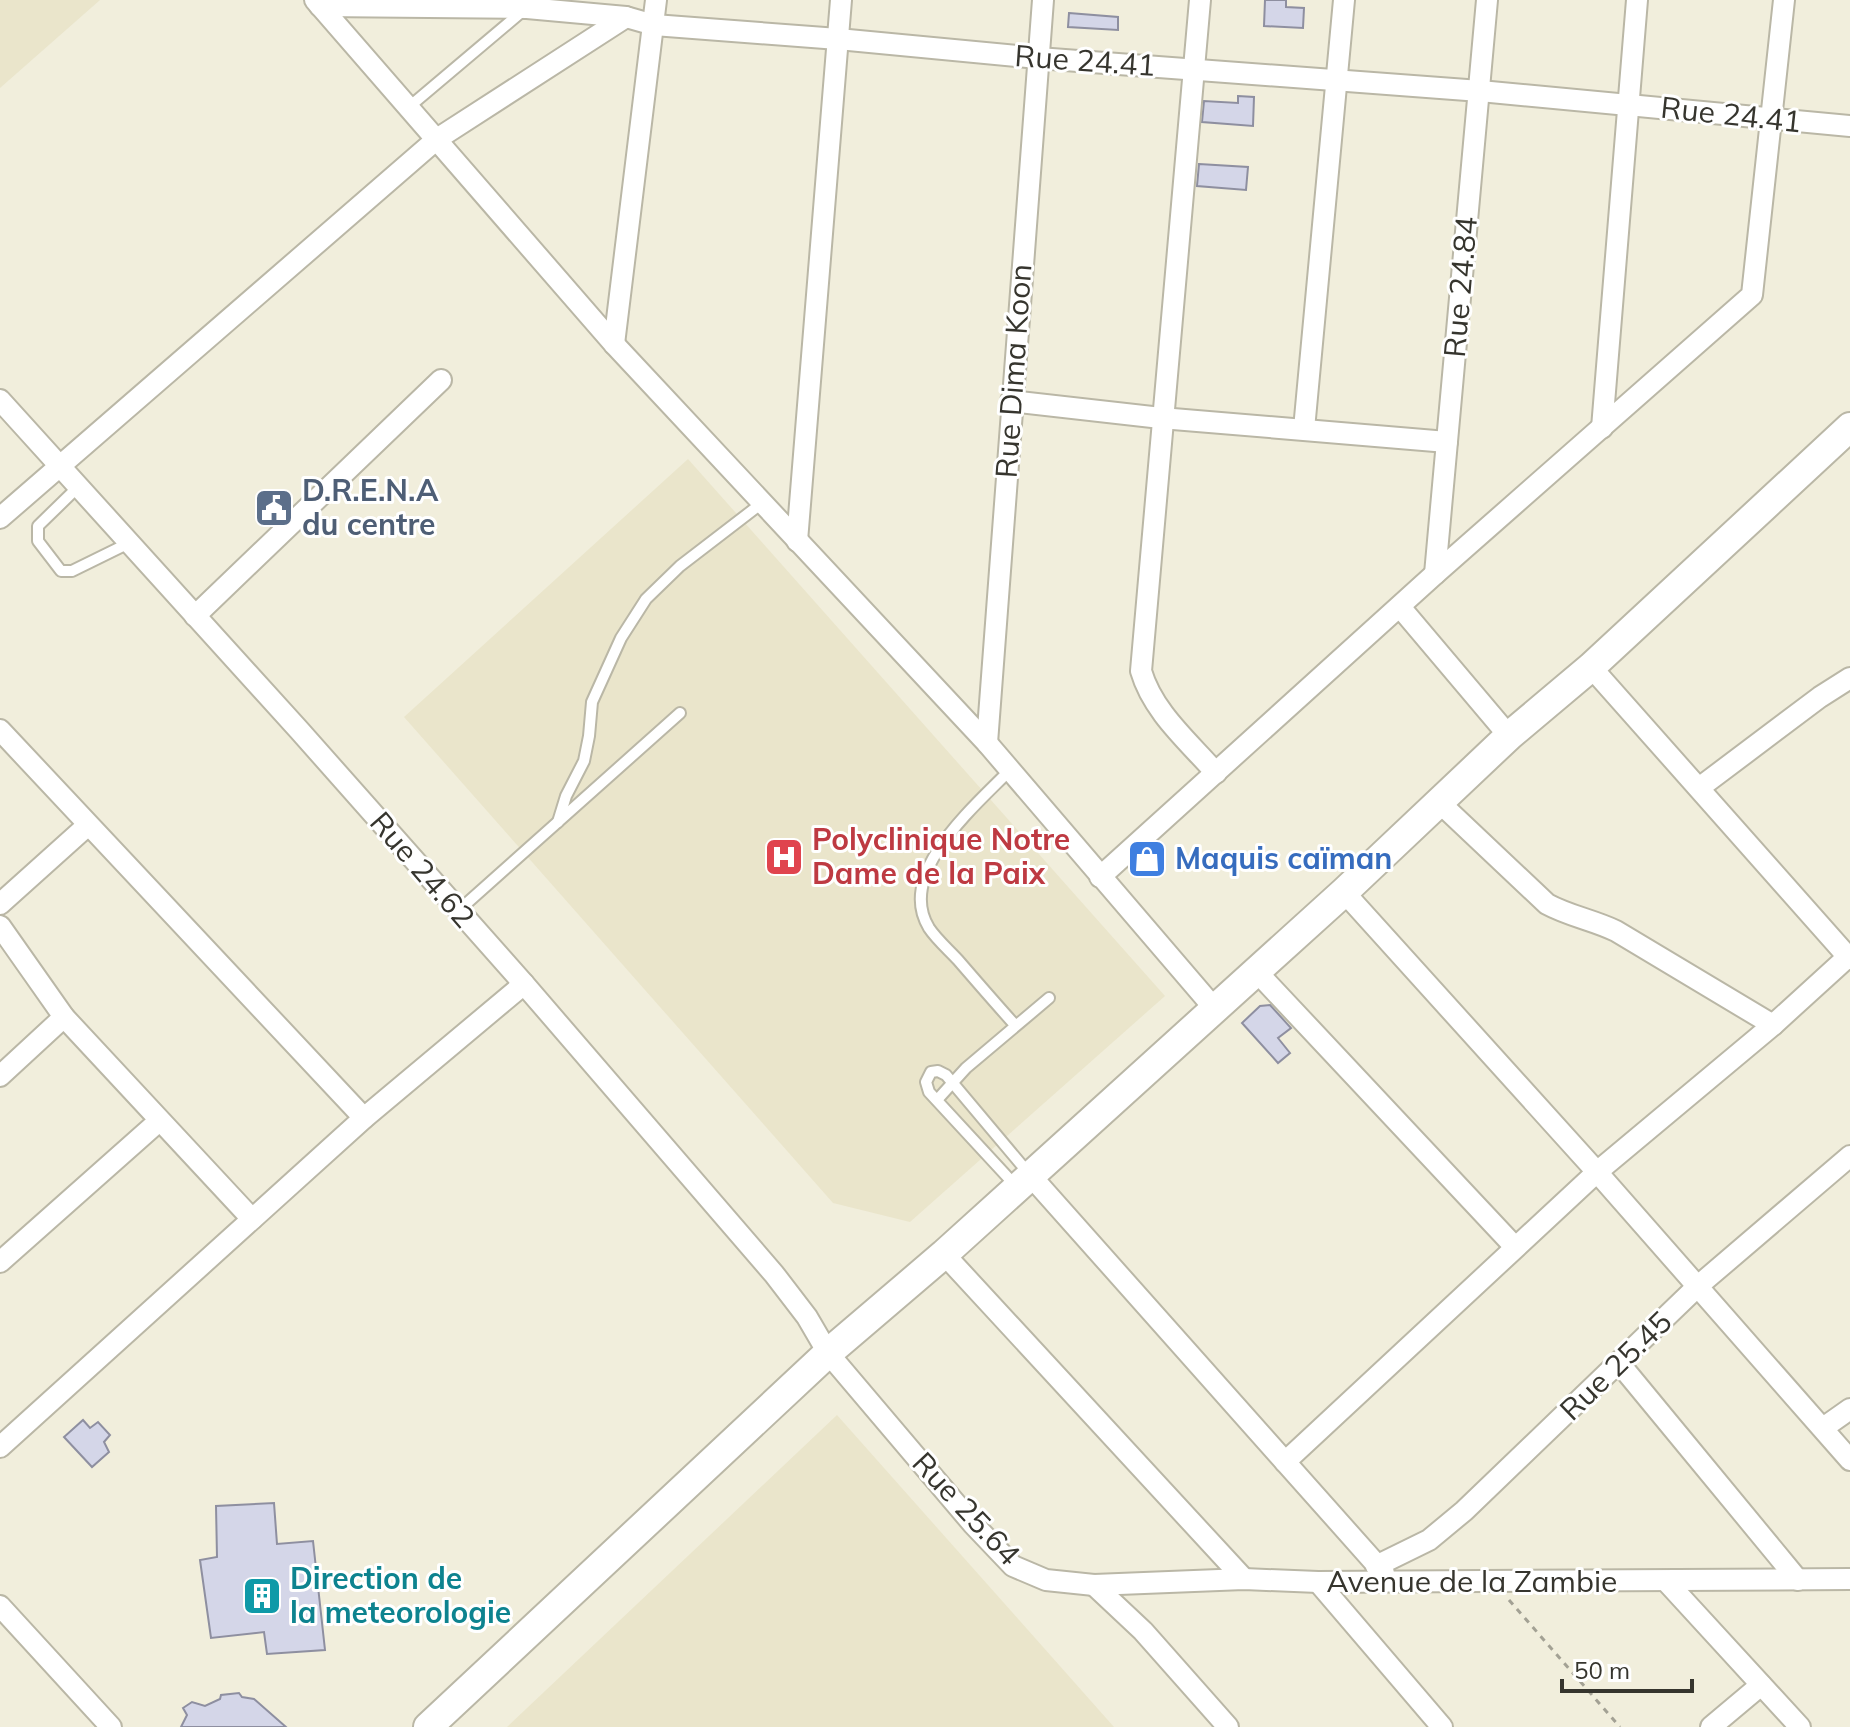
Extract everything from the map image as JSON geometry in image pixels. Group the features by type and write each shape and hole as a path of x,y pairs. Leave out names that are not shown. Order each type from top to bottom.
{"street":[{"path":"614,344 656,0"},
{"path":"797,541 841,0"},
{"name":"Rue Dima Koon","path":"987,743 1043,0"},
{"path":"1200,0 1141,671 1147,690 1158,707 1216,773"},
{"path":"1304,429 1344,0"},
{"name":"Rue 24.84","path":"1435,574 1487,0"},
{"path":"1602,428 1637,0"},
{"path":"1100,877 1435,574 1752,295 1784,0"},
{"path":"318,3 614,344 987,743 1214,1008"},
{"name":"Rue 24.41","path":"318,3 527,8 626,17 654,25 1480,91 1850,126"},
{"path":"0,518 437,139 626,17"},
{"path":"195,616 441,380"},
{"name":"Rue 24.62","path":"0,400 524,984 774,1274 807,1317 828,1353"},
{"path":"1011,401 1161,418 1447,442"},
{"path":"428,1727 828,1353 944,1254 1344,892 1509,736 1591,667 1850,427"},
{"path":"1400,607 1509,736"},
{"path":"1285,1462 1597,1172 1773,1025 1849,957 1591,667"},
{"path":"1699,788 1850,678"},
{"path":"0,730 364,1118"},
{"path":"1440,803 1547,904 1607,927 1773,1025"},
{"path":"0,904 88,825"},
{"path":"1344,892 1597,1172 1850,1460"},
{"path":"0,926 64,1017 252,1219"},
{"path":"1256,971 1515,1247"},
{"path":"0,1447 364,1118 524,984"},
{"path":"0,1076 64,1017"},
{"path":"0,1262 159,1121"},
{"name":"Rue 25.45","path":"1376,1566 1441,1531 1698,1286 1850,1156"},
{"path":"1023,1181 1285,1462 1392,1582"},
{"path":"944,1254 1244,1579"},
{"name":"Rue 25.64","path":"828,1353 973,1524 1013,1566 1046,1580 1094,1585"},
{"path":"1619,1363 1798,1580"},
{"path":"1823,1428 1850,1409"},
{"name":"Avenue de la Zambie","path":"1094,1585 1244,1579 1318,1582 1850,1579"},
{"path":"1666,1581 1800,1727"},
{"path":"1318,1582 1442,1727"},
{"path":"1094,1585 1143,1631 1228,1727"},
{"path":"0,1606 111,1727"},
{"path":"1711,1727 1761,1685"}],"lane":[{"path":"409,107 527,8"},
{"path":"78,487 38,526 38,541 61,571 72,571 129,543"},
{"path":"558,822 566,796 584,761 592,702 621,638 646,599 680,566 762,503"},
{"path":"458,911 680,713"},
{"path":"1010,770 959,822 924,876 919,901 929,928 1015,1025"},
{"path":"937,1100 1015,1025 1049,998"},
{"path":"938,1071 953,1083 1023,1181 929,1092 926,1082 931,1072 938,1071"}],"path":[{"path":"1494,1582 1620,1727"}],"shaded area":[{"path":"0,0 100,0 0,88"},
{"name":"Polyclinique Notre Dame de la Paix","path":"688,459 1165,996 910,1222 833,1203 404,717"},
{"path":"837,1415 1114,1727 507,1727"}],"building":[{"path":"1265,0 1286,0 1286,7 1304,8 1303,28 1264,26"},
{"path":"1069,13 1118,17 1118,30 1068,27"},
{"path":"1238,96 1254,97 1253,126 1202,122 1204,101 1238,103"},
{"path":"1199,164 1248,167 1246,190 1197,186"},
{"path":"1270,1005 1291,1028 1278,1038 1290,1053 1278,1063 1242,1023 1260,1006"},
{"path":"83,1420 90,1428 98,1422 110,1435 104,1442 109,1452 92,1467 64,1437"},
{"name":"Direction de la meteorologie","path":"274,1503 277,1544 313,1541 325,1650 267,1654 264,1632 211,1638 200,1560 217,1557 216,1506"},
{"path":"239,1693 242,1697 254,1699 286,1727 181,1727 187,1715 183,1708 192,1702 205,1706 220,1699 221,1695"}],"place":[{"name":"D.R.E.N.A du centre","path":"274,508"},
{"name":"Polyclinique Notre Dame de la Paix","path":"784,857"},
{"name":"Maquis caïman","path":"1147,859"},
{"name":"Direction de la meteorologie","path":"262,1596"}]}
